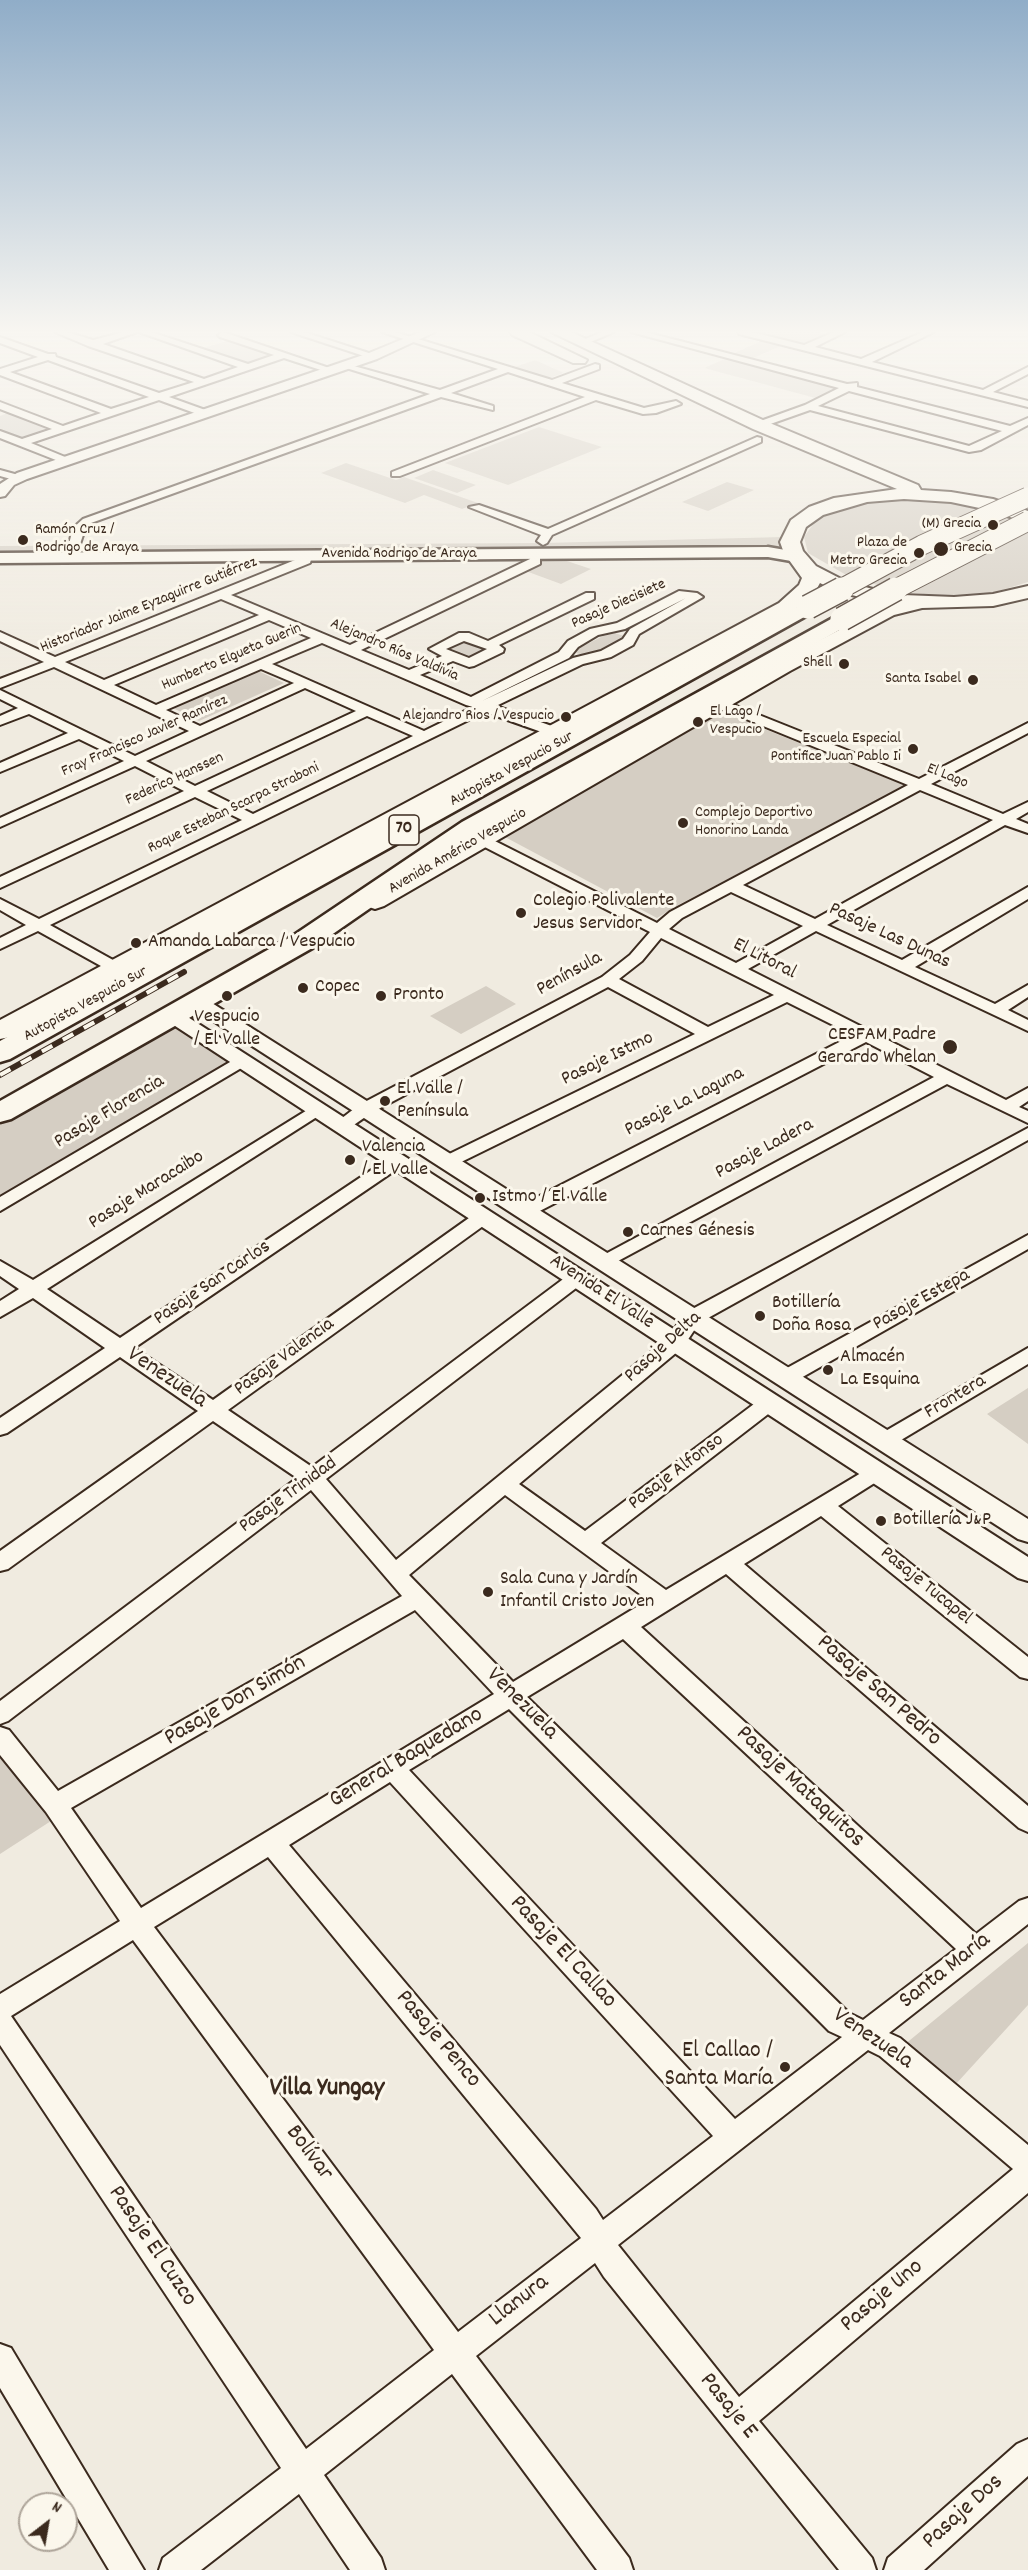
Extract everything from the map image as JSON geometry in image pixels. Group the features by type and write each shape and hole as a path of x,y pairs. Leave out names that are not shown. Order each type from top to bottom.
{"highway":[{"name":"Autopista Vespucio Sur","path":"0,1053 922,545 1028,497"},
{"name":"Autopista Vespucio Sur","path":"303,942 471,827 948,560 1028,519"},
{"name":"Avenida Américo Vespucio","path":"0,1113 303,942"},
{"path":"0,1037 62,998"}],"main road":[{"path":"790,452 819,469"},
{"path":"809,452 895,484 936,495 1006,508 1028,508"},
{"path":"840,502 851,494 851,488 847,483"},
{"path":"0,1031 786,607 808,588 812,578 790,545 791,534 798,524 810,514 840,502 882,495 936,495"},
{"path":"1006,508 1028,519"},
{"name":"Avenida Rodrigo de Araya","path":"0,543 543,543 771,538 791,534"},
{"name":"Avenida Rodrigo de Araya","path":"0,558 306,556 543,543 768,552 803,564"},
{"path":"803,564 856,591 920,602 974,603 1028,592"},
{"name":"Avenida Américo Vespucio","path":"303,942 718,703 887,612 920,602"}],"street":[{"path":"45,452 66,461"},
{"path":"0,493 5,485 18,478 93,452"},
{"path":"75,544 79,528 87,521 278,452"},
{"path":"396,474 453,452"},
{"path":"350,650 536,561 543,543 721,452"},
{"path":"0,473 18,478"},
{"path":"476,507 543,543"},
{"name":"Historiador Jaime Eyzaguirre Gutiérrez","path":"0,684 306,560 306,556"},
{"name":"Pasaje Diecisiete","path":"683,594 697,597 634,632 628,642 606,654 580,659 478,704 564,655 573,644 594,632 621,626 683,594"},
{"name":"Alejandro Ríos Valdivia","path":"222,595 478,704 555,732"},
{"path":"489,645 590,596"},
{"path":"104,686 270,615"},
{"path":"464,636 498,649 469,663 453,656 435,649 464,636"},
{"name":"Humberto Elgueta Guerin","path":"155,710 322,638"},
{"path":"2,639 202,732"},
{"path":"410,675 453,656"},
{"path":"261,664 424,736"},
{"name":"Fray Francisco Javier Ramírez","path":"0,823 305,683"},
{"path":"0,694 253,820"},
{"name":"El Lago","path":"718,703 1028,829"},
{"name":"Roque Esteban Scarpa Straboni","path":"0,944 424,736 478,704"},
{"path":"0,721 30,708"},
{"name":"Federico Hanssen","path":"0,883 366,711"},
{"name":"Península","path":"342,1125 365,1109 608,980 636,958 670,919 1028,727"},
{"path":"0,768 80,733"},
{"path":"737,969 1028,806"},
{"name":"El Litoral","path":"480,839 1028,1118"},
{"name":"Pasaje Las Dunas","path":"732,886 1028,1026"},
{"path":"903,967 1028,892"},
{"path":"0,904 116,968"},
{"path":"608,980 708,1034"},
{"path":"996,1011 1028,990"},
{"name":"Pasaje Istmo","path":"447,1162 788,995"},
{"name":"Avenida El Valle","path":"185,1009 269,1048 1028,1532"},
{"name":"Avenida El Valle","path":"185,1009 242,1060 1028,1571"},
{"name":"Pasaje La Laguna","path":"525,1211 866,1035"},
{"path":"269,1048 289,1091"},
{"name":"Pasaje Florencia","path":"0,1204 242,1060"},
{"name":"Pasaje Ladera","path":"605,1262 947,1077"},
{"path":"1007,1107 1028,1093"},
{"name":"Pasaje Maracaibo","path":"0,1310 317,1109"},
{"name":"Pasaje Delta","path":"395,1574 676,1342 693,1318 1028,1133"},
{"name":"Pasaje San Carlos","path":"0,1428 397,1161"},
{"name":"Pasaje Valencia","path":"0,1563 483,1217"},
{"name":"Pasaje Estepa","path":"786,1378 1028,1241"},
{"name":"Venezuela","path":"0,1267 313,1478 395,1574 511,1696 838,2022 890,2047 1028,2163"},
{"name":"Pasaje Trinidad","path":"0,1714 577,1278"},
{"name":"Frontera","path":"884,1441 1028,1355"},
{"name":"Pasaje Alfonso","path":"585,1543 769,1402"},
{"name":"General Baquedano","path":"0,2008 876,1472"},
{"path":"504,1484 665,1601"},
{"name":"Pasaje Tucapel","path":"822,1505 1028,1670"},
{"name":"Pasaje San Pedro","path":"728,1563 1028,1821"},
{"name":"Pasaje Don Simón","path":"55,1805 418,1598"},
{"name":"Pasaje Mataquitos","path":"624,1626 975,1950"},
{"name":"Bolívar","path":"0,1737 55,1805 139,1923 154,1949 457,2351 617,2570"},
{"name":"Pasaje El Callao","path":"392,1768 733,2137"},
{"name":"Pasaje Penco","path":"271,1842 586,2219 599,2241"},
{"name":"Santa María","path":"865,2035 1028,1909"},
{"name":"Pasaje El Cuzco","path":"0,2022 369,2570"},
{"name":"Llanura","path":"175,2570 865,2035"},
{"name":"Pasaje Uno","path":"737,2419 1028,2175"},
{"name":"Pasaje E","path":"599,2241 614,2267 860,2570"},
{"path":"0,2359 128,2570"},
{"name":"Pasaje Dos","path":"900,2570 1028,2455"}],"shaded area":[{"path":"474,452 590,452 508,485 445,463"},
{"path":"346,463 396,480 404,477 478,503 462,509 424,495 405,503 321,473"},
{"path":"433,470 476,485 457,493 414,478"},
{"path":"727,482 754,490 708,511 682,502"},
{"name":"Plaza de Metro Grecia","path":"881,499 943,501 1004,513 1016,518 1028,526 1028,582 986,595 941,596 897,591 848,576 808,553 804,537 816,520 850,505"},
{"path":"783,537 787,554 0,556 0,546 543,543"},
{"path":"548,558 561,559 591,569 561,584 523,570"},
{"path":"615,633 624,636 619,641 594,653 583,655 576,653 579,648 603,636"},
{"path":"464,636 496,649 468,662 437,649"},
{"path":"254,669 284,683 199,721 169,706"},
{"name":"Complejo Deportivo Honorino Landa","path":"722,712 907,786 657,918 505,837"},
{"path":"486,986 516,1004 461,1034 430,1016"},
{"path":"170,1024 231,1062 0,1200 0,1125"},
{"path":"1028,1388 1028,1444 987,1414"},
{"path":"0,1754 51,1821 0,1854"},
{"path":"1028,1943 1028,2005 955,2085 904,2045"}],"railway":[{"path":"0,1075 184,972"}],"place":[{"name":"(M) Grecia","path":"993,525"},
{"name":"Ramón Cruz / Rodrigo de Araya","path":"23,540"},
{"name":"Grecia","path":"941,549"},
{"name":"Plaza de Metro Grecia","path":"919,553"},
{"name":"Shell","path":"844,664"},
{"name":"Santa Isabel","path":"973,680"},
{"name":"Alejandro Rios / Vespucio","path":"566,717"},
{"name":"El Lago / Vespucio","path":"698,722"},
{"name":"Escuela Especial Pontifice Juan Pablo Ii","path":"913,749"},
{"name":"Complejo Deportivo Honorino Landa","path":"683,823"},
{"name":"Colegio Polivalente Jesus Servidor","path":"521,913"},
{"name":"Amanda Labarca / Vespucio","path":"136,943"},
{"name":"Copec","path":"303,988"},
{"name":"Vespucio / El Valle","path":"227,996"},
{"name":"Pronto","path":"381,996"},
{"name":"CESFAM Padre Gerardo Whelan","path":"950,1047"},
{"name":"El Valle / Península","path":"385,1101"},
{"name":"Valencia / El Valle","path":"350,1160"},
{"name":"Istmo / El Valle","path":"480,1198"},
{"name":"Carnes Génesis","path":"628,1232"},
{"name":"Botillería Doña Rosa","path":"760,1316"},
{"name":"Almacén La Esquina","path":"828,1370"},
{"name":"Botillería J&P","path":"881,1521"},
{"name":"Sala Cuna y Jardín Infantil Cristo Joven","path":"488,1592"},
{"name":"El Callao / Santa María","path":"785,2067"}],"district":[{"name":"Villa Yungay","path":"327,2090"}]}
